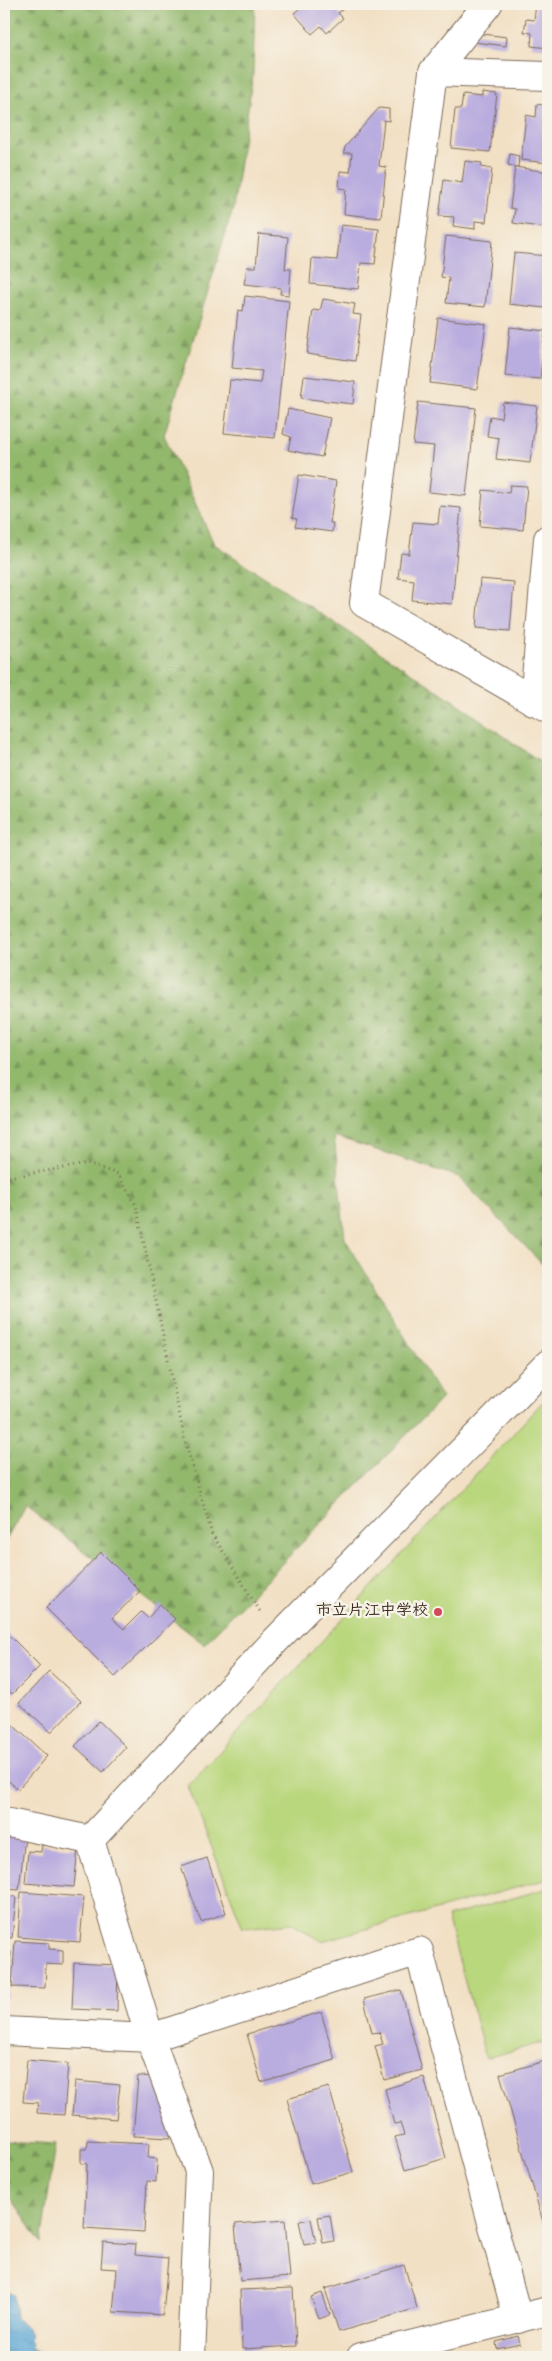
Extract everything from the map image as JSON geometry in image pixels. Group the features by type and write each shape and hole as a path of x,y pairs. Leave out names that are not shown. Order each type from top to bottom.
{"street":[{"path":"488,4 433,72 364,602 541,705 548,539"},
{"path":"433,72 548,76"},
{"path":"90,1840 277,1639 548,1364"},
{"path":"4,1822 90,1840"},
{"path":"90,1840 150,2038 199,2170 191,2357"},
{"path":"4,2031 150,2038 419,1951 518,2319"},
{"path":"361,2357 548,2311"}],"path":[{"path":"4,1178 87,1164 118,1174 136,1204 185,1441 212,1534 277,1639"}],"green space":[{"path":"4,4 255,4 253,75 233,209 164,435 214,544 448,697 548,767 548,1270 459,1177 334,1136 345,1239 442,1398 204,1644 25,1506 4,1544"},
{"name":"市立片江中学校","path":"548,1396 548,1879 322,1941 291,1923 243,1928 188,1786"},
{"path":"548,1888 548,2041 486,2058 447,1917"},
{"path":"4,2141 56,2144 41,2243 4,2187"}],"water":[{"path":"4,2291 14,2295 16,2318 30,2332 31,2349 47,2357 4,2357"}],"building":[{"path":"305,4 349,4 338,13 343,18 327,33 321,26 312,34 294,13"},
{"path":"536,4 548,4 548,48 531,46 532,33 524,32 526,19 534,20"},
{"path":"475,33 507,37 506,46 474,42"},
{"path":"482,92 497,94 490,152 451,148 455,109 461,109 463,95 482,97"},
{"path":"537,104 548,106 548,163 521,160 526,115 536,117"},
{"path":"379,108 389,109 389,121 384,120 379,166 386,167 381,218 344,214 346,189 339,188 340,171 350,172 352,153 344,153 345,147"},
{"path":"510,154 519,156 518,167 508,165"},
{"path":"465,161 482,163 481,167 492,169 486,222 475,221 475,229 453,226 454,217 439,216 444,180 462,183"},
{"path":"515,167 548,172 546,228 513,223 515,209 510,208"},
{"path":"341,225 379,229 375,264 361,263 358,289 310,284 312,258 337,260"},
{"path":"259,234 288,237 285,269 291,269 289,295 280,294 281,288 244,284 247,267 256,267"},
{"path":"446,236 492,241 485,307 446,303 449,278 441,277"},
{"path":"514,253 548,256 545,308 509,304"},
{"path":"245,296 289,301 275,438 224,433 230,380 260,383 262,371 232,368 238,310 243,311"},
{"path":"323,299 355,304 353,314 361,315 355,361 307,354 313,310 320,311"},
{"path":"438,318 486,324 477,389 430,383"},
{"path":"510,327 545,331 540,379 505,376"},
{"path":"304,376 355,382 353,404 301,398"},
{"path":"418,402 476,408 466,496 429,492 434,446 413,444"},
{"path":"503,402 537,406 530,463 496,459 499,438 487,436 490,416 501,418"},
{"path":"288,409 330,418 322,457 288,450 291,437 283,434"},
{"path":"299,475 336,481 330,523 333,523 332,532 295,527 297,519 292,518"},
{"path":"510,485 527,486 523,530 480,526 483,490 509,493"},
{"path":"440,506 461,508 452,604 412,600 414,580 398,578 401,553 409,554 413,522 438,524"},
{"path":"480,579 514,582 510,631 476,628"},
{"path":"101,1552 140,1591 112,1618 124,1629 141,1612 148,1618 160,1604 175,1619 115,1677 46,1608"},
{"path":"6,1632 40,1666 12,1694 4,1686 4,1635"},
{"path":"49,1671 81,1701 51,1732 19,1703"},
{"path":"4,1717 47,1756 18,1789 4,1777"},
{"path":"99,1721 126,1747 103,1772 75,1746"},
{"path":"4,1826 26,1828 19,1890 4,1889"},
{"path":"42,1845 78,1848 74,1887 25,1883 28,1851 41,1852"},
{"path":"207,1858 226,1913 201,1922 181,1867"},
{"path":"21,1892 84,1897 80,1942 18,1937"},
{"path":"4,1896 16,1897 12,1938 4,1937"},
{"path":"15,1941 49,1943 49,1949 63,1950 63,1965 46,1964 45,1988 12,1987"},
{"path":"4,1951 11,1952 7,1998 4,1998"},
{"path":"74,1963 118,1965 117,2011 72,2009"},
{"path":"401,1990 422,2070 384,2080 375,2046 383,2044 379,2032 372,2033 364,1999"},
{"path":"321,2012 335,2060 261,2082 247,2034"},
{"path":"27,2060 68,2064 64,2115 37,2113 38,2103 23,2102"},
{"path":"548,2060 548,2239 500,2074"},
{"path":"138,2076 158,2077 172,2107 170,2138 133,2136"},
{"path":"424,2077 446,2158 405,2170 395,2137 404,2135 400,2123 394,2124 385,2089"},
{"path":"75,2081 120,2085 116,2119 72,2115"},
{"path":"329,2087 353,2172 311,2184 287,2099"},
{"path":"88,2141 149,2144 148,2158 157,2159 156,2182 147,2181 144,2232 84,2228 87,2164 81,2163 81,2149 87,2149"},
{"path":"330,2215 334,2241 323,2243 318,2217"},
{"path":"311,2219 316,2243 304,2245 299,2221"},
{"path":"285,2220 290,2277 240,2281 235,2224"},
{"path":"103,2242 136,2244 135,2255 168,2258 163,2315 113,2312 117,2269 101,2268"},
{"path":"404,2265 417,2308 339,2332 325,2289"},
{"path":"293,2288 296,2346 242,2349 240,2290"},
{"path":"322,2293 330,2315 319,2319 311,2297"},
{"path":"518,2336 520,2344 497,2349 496,2342"}],"place":[{"name":"市立片江中学校","path":"438,1612"}]}
